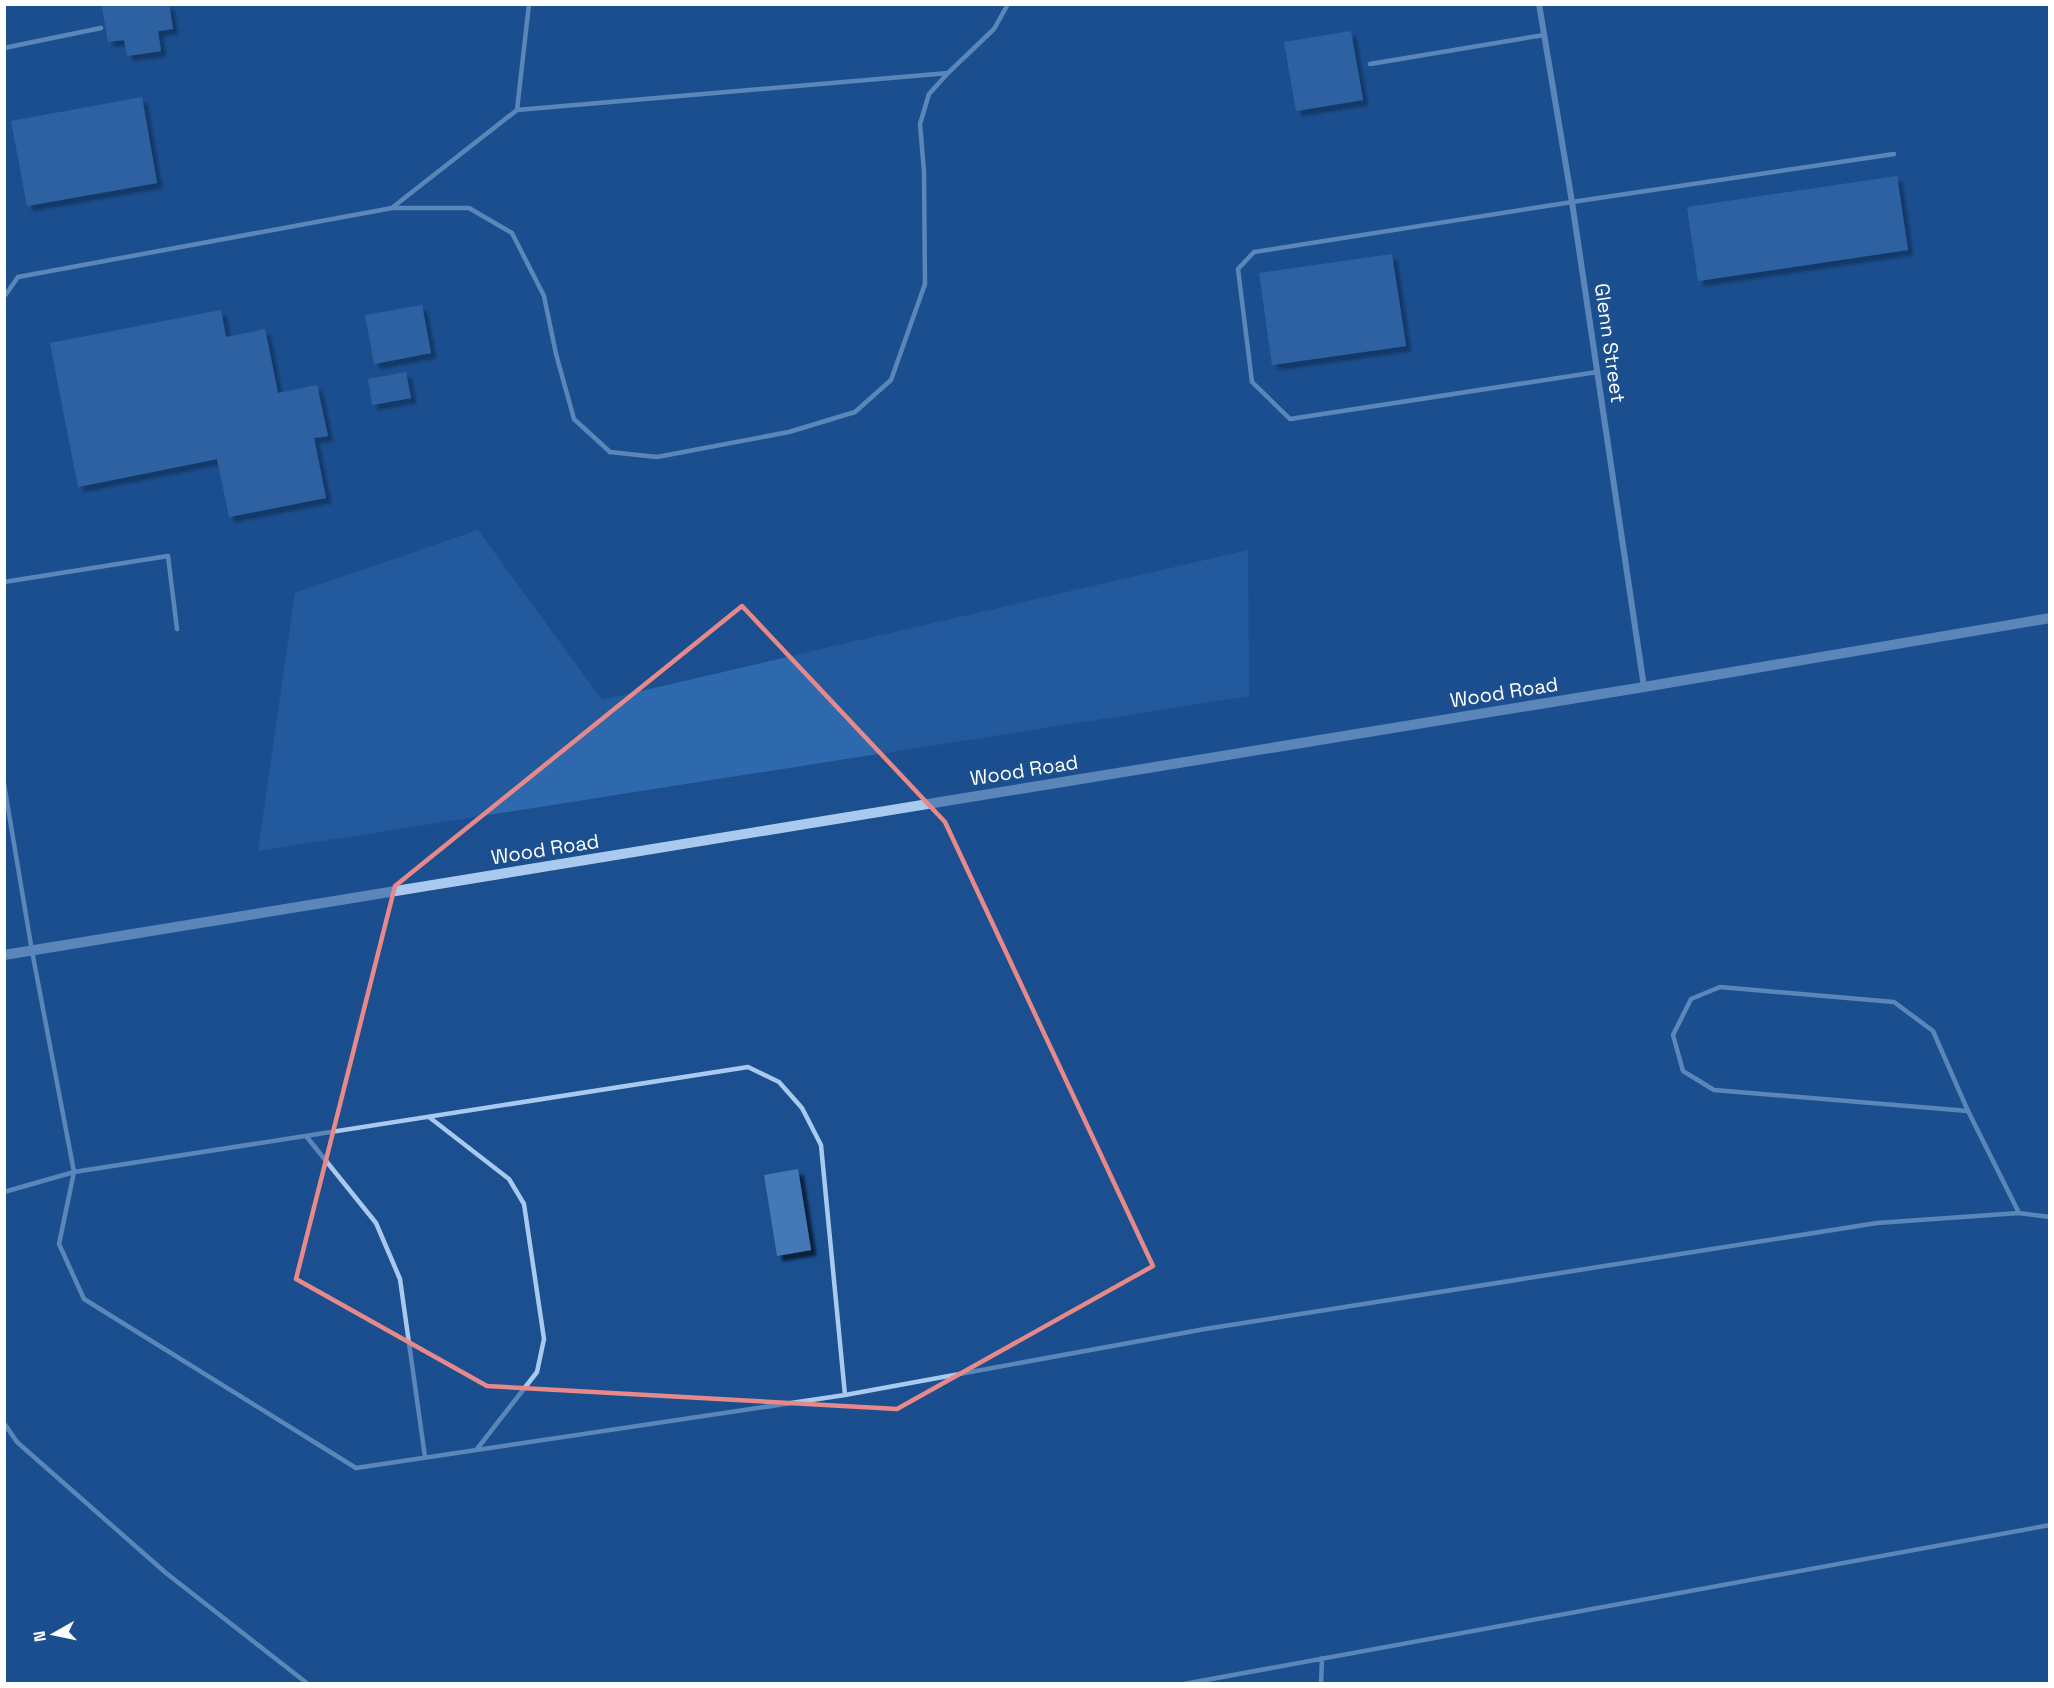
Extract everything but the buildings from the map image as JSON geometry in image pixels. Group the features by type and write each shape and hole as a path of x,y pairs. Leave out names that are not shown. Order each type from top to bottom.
{"street":[{"name":"Glenn Street","path":"1539,4 1572,202 1644,687"},
{"name":"Wood Road","path":"4,955 1644,687 2049,618"}],"lane":[{"path":"517,110 529,4"},
{"path":"4,297 18,277 392,208 470,208 512,233 544,296 556,354 574,418 610,452 657,457 789,432 855,412 891,380 925,284 924,172 920,124 929,94 994,29 1008,4"},
{"path":"4,48 101,28"},
{"path":"1370,64 1544,35"},
{"path":"392,208 517,110 948,73"},
{"path":"1598,372 1290,419 1252,382 1238,269 1254,252 1894,154"},
{"path":"4,582 168,556 177,629"},
{"path":"4,784 32,951 74,1172 59,1244 84,1299 356,1468 845,1395 1205,1329 1877,1223 2019,1213 2049,1217"},
{"path":"1968,1111 1714,1090 1683,1071 1673,1035 1691,999 1720,987 1894,1002 1933,1031 1968,1111 2019,1213"},
{"path":"4,1192 74,1172 748,1067 779,1082 802,1108 821,1145 845,1395"},
{"path":"429,1117 509,1179 524,1204 544,1339 537,1372 477,1449"},
{"path":"306,1136 376,1223 400,1279 425,1457"},
{"path":"4,1423 17,1442 166,1573 308,1683"},
{"path":"1184,1683 2049,1525"},
{"path":"1321,1683 1322,1658"}],"highlighted area":[{"path":"742,606 945,822 1153,1266 897,1409 487,1386 296,1279 395,886"}],"shaded area":[{"path":"478,530 602,700 1248,550 1249,696 258,851 295,593"}]}
